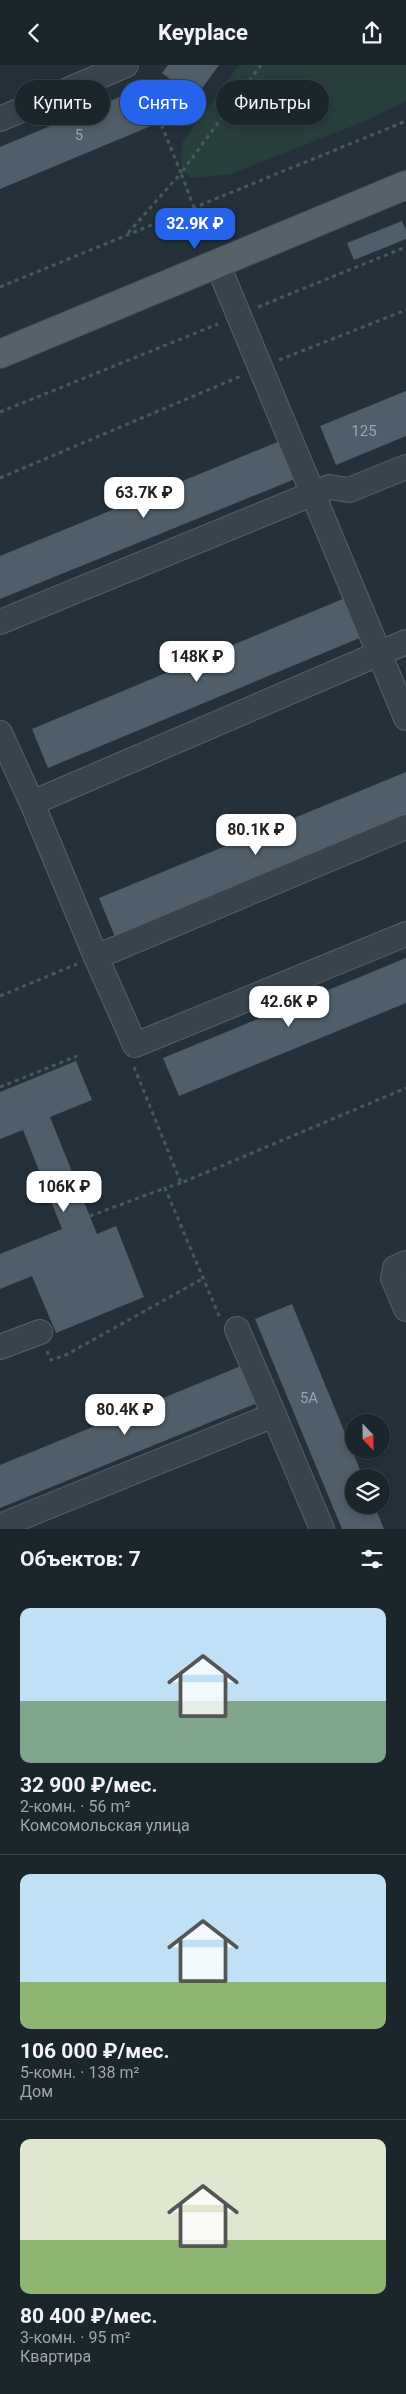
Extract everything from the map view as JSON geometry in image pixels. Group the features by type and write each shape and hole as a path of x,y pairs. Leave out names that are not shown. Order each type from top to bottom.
{"main road":[{"path":"0,354 406,185"}],"lane":[{"path":"0,119 134,69"},
{"path":"217,263 406,717"},
{"path":"0,621 329,487 349,490 406,467"},
{"path":"32,803 406,643"},
{"path":"0,733 32,803 135,1045 406,933"},
{"path":"96,957 406,827"},
{"path":"406,1263 395,1268 393,1279 406,1309"},
{"path":"237,1329 322,1529"},
{"path":"0,1347 40,1332"},
{"path":"4,1527 274,1415"}],"path":[{"path":"127,235 181,173 261,65"},
{"path":"134,69 181,173 194,208"},
{"path":"0,287 406,121"},
{"path":"0,412 406,247"},
{"path":"0,478 261,368 406,310"},
{"path":"0,996 96,957"},
{"path":"135,1045 129,1056 180,1183"},
{"path":"0,1087 77,1056"},
{"path":"90,1216 180,1183 406,1088"},
{"path":"165,1188 202,1279 222,1321 237,1329"},
{"path":"40,1332 51,1360 66,1355 108,1334 202,1279"}],"green space":[{"path":"239,65 406,65 406,101 363,122 231,174 192,178 184,172 181,162 182,143 195,125 206,125 206,110 216,96 216,125 329,125 329,80 228,80"}],"building":[{"path":"168,65 219,65 206,83 206,80 171,80 162,73"},
{"path":"120,97 120,125 151,126 0,189 0,147 52,125 110,125 110,101"},
{"path":"402,221 406,230 406,239 354,260 347,243"},
{"path":"406,391 406,436 336,465 320,426"},
{"path":"280,441 295,479 0,599 0,556"},
{"path":"345,598 362,637 48,768 32,729"},
{"path":"406,772 406,817 115,937 99,898"},
{"path":"406,958 406,1003 179,1096 163,1058"},
{"path":"76,1061 92,1100 50,1117 97,1234 116,1226 144,1297 56,1333 32,1276 0,1289 0,1254 62,1229 23,1130 0,1139 0,1092"},
{"path":"292,1304 345,1433 345,1459 356,1459 360,1469 345,1469 345,1514 378,1514 384,1529 342,1529 255,1319"},
{"path":"241,1366 257,1403 0,1508 0,1465"}]}
